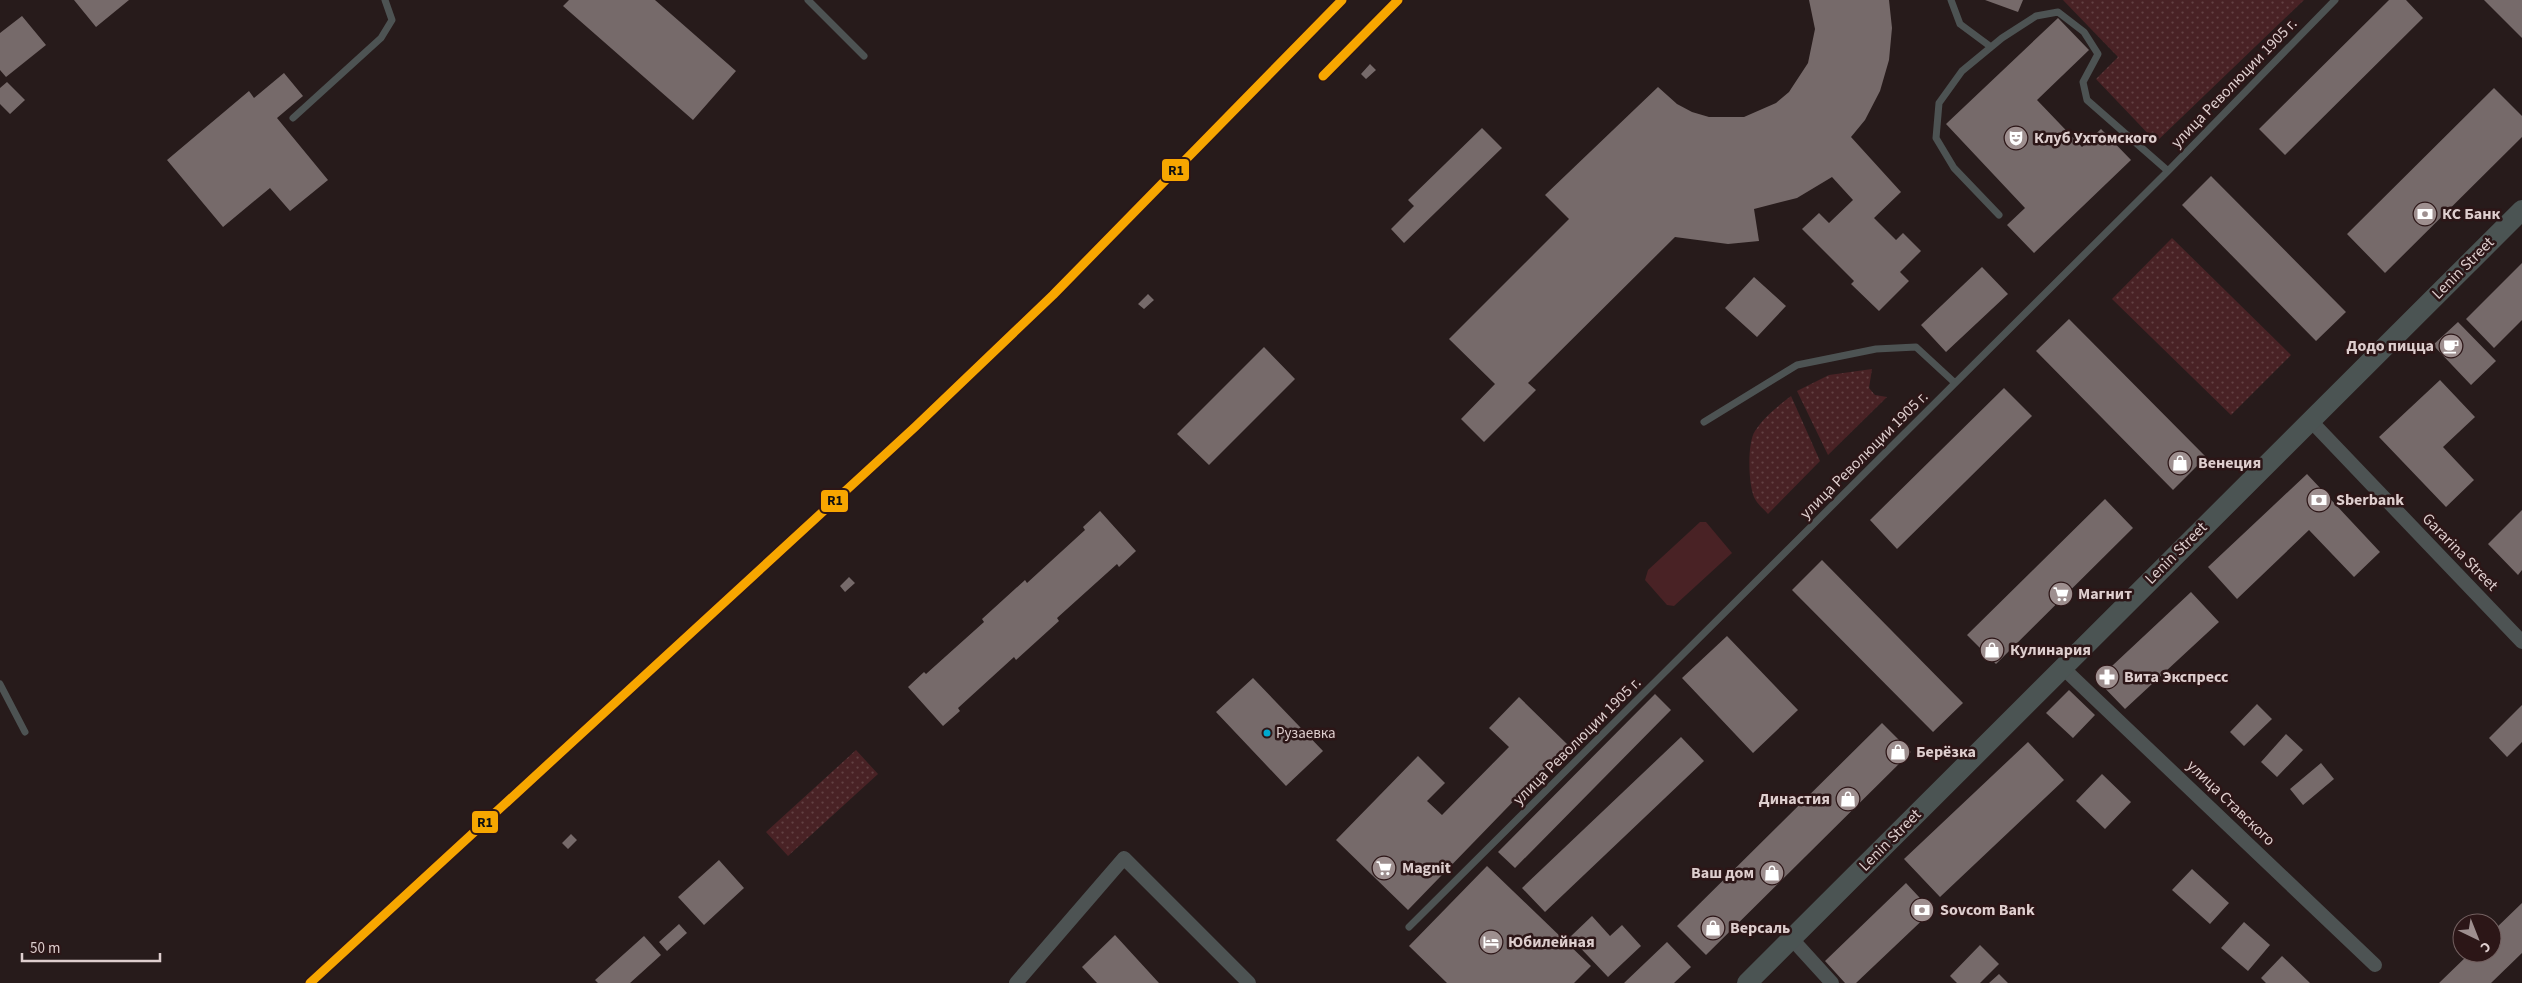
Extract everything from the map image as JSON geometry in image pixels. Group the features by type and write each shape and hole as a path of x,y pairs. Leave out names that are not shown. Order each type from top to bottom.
{"street":[{"name":"Lenin Street","path":"1747,983 2522,210"},
{"name":"Gararina Street","path":"2310,420 2522,642"},
{"name":"улица Ставского","path":"2062,667 2375,965"},
{"path":"1016,983 1124,858 1249,983"},
{"path":"1791,938 1832,983"}],"lane":[{"path":"293,118 381,38 392,20 385,0"},
{"path":"808,0 864,56"},
{"path":"1951,0 1960,24 1991,47"},
{"name":"улица Революции 1905 г.","path":"1409,927 2168,170 2335,0"},
{"path":"1998,215 1954,168 1936,138 1939,102 1962,71 1991,47 2036,16 2058,12 2084,32 2098,54 2083,82 2087,100 2168,170"},
{"path":"1704,422 1797,364 1876,349 1916,347 1955,383"},
{"path":"0,684 25,732"}],"shaded area":[{"path":"2063,0 2304,0 2156,142 2096,79 2118,57"},
{"path":"2172,238 2291,355 2231,415 2112,299"},
{"path":"1872,369 1869,388 1875,395 1887,397 1828,455 1797,391 1829,375"},
{"path":"1791,396 1820,461 1768,514 1756,501 1751,485 1749,465 1752,437 1763,421"},
{"path":"1700,522 1706,522 1732,553 1674,606 1667,605 1645,580 1648,570"},
{"path":"856,750 878,774 788,856 766,832"}],"building":[{"path":"74,0 129,0 96,27"},
{"path":"569,0 655,0 736,71 693,120 563,6"},
{"path":"1809,0 1889,0 1892,28 1889,60 1880,91 1865,120 1851,137 1901,192 1874,218 1896,240 1903,233 1921,251 1900,272 1909,281 1879,311 1851,284 1854,281 1802,229 1819,213 1829,223 1853,200 1832,177 1797,198 1754,209 1759,241 1728,244 1675,237 1528,383 1536,390 1484,442 1461,419 1495,384 1449,339 1569,219 1545,195 1658,87 1677,104 1692,112 1709,117 1744,117 1776,103 1789,92 1808,63 1815,29"},
{"path":"1985,0 2023,0 2018,12"},
{"path":"2389,0 2406,0 2423,18 2285,155 2259,129"},
{"path":"2484,0 2522,0 2522,38"},
{"path":"22,16 46,45 6,77 0,70 0,33"},
{"name":"Клуб Ухтомского","path":"2058,18 2089,50 2037,100 2082,147 2101,129 2131,160 2034,253 2007,225 2025,208 1946,124"},
{"path":"1370,64 1376,70 1366,79 1361,74"},
{"path":"284,73 303,96 277,118 328,180 290,211 270,188 223,227 167,160 249,91 254,98"},
{"path":"7,82 25,100 10,114 0,104 0,88"},
{"path":"2494,88 2522,116 2522,137 2385,273 2347,234"},
{"path":"1482,128 1502,148 1404,243 1391,229 1414,206 1408,200"},
{"path":"2211,176 2346,312 2316,341 2182,205"},
{"path":"2522,263 2522,320 2494,348 2466,319"},
{"path":"1982,267 2008,294 1946,352 1921,325"},
{"path":"1754,277 1786,306 1757,337 1725,308"},
{"path":"1148,294 1154,300 1144,309 1138,304"},
{"path":"2069,319 2206,457 2173,490 2036,351"},
{"path":"2458,322 2496,361 2471,385 2433,345"},
{"path":"1264,347 1295,379 1209,465 1177,434"},
{"path":"2440,380 2475,417 2443,447 2474,480 2446,507 2379,437"},
{"path":"2004,388 2032,416 1897,549 1870,520"},
{"path":"2307,474 2380,552 2354,577 2309,530 2237,599 2208,567"},
{"path":"2105,499 2133,528 1996,664 1967,635"},
{"path":"2522,510 2522,570 2518,575 2488,544"},
{"path":"1100,511 1136,551 1119,567 1117,564 1057,618 1059,621 1016,660 1014,657 958,708 960,711 943,726 908,687 924,672 926,674 984,622 982,619 1025,580 1027,583 1085,530 1083,527"},
{"path":"1822,560 1963,703 1933,732 1792,590"},
{"path":"849,577 855,583 845,592 840,586"},
{"path":"2191,592 2219,622 2125,709 2097,680"},
{"path":"1727,636 1798,710 1753,753 1682,678"},
{"path":"1253,678 1323,751 1286,786 1216,712"},
{"path":"2069,690 2095,715 2073,738 2046,713"},
{"path":"1655,694 1671,710 1515,868 1498,852"},
{"path":"1519,697 1568,745 1408,910 1336,840 1418,756 1445,783 1427,801 1442,815 1509,747 1489,728"},
{"path":"2257,704 2272,719 2244,746 2230,732"},
{"path":"2522,705 2522,742 2507,757 2489,738"},
{"path":"1882,723 1911,752 1706,955 1677,926"},
{"path":"2286,734 2303,750 2277,777 2261,762"},
{"path":"1681,737 1704,761 1545,912 1522,888"},
{"path":"2028,742 2064,780 1940,897 1904,859"},
{"path":"2321,763 2334,779 2303,805 2290,789"},
{"path":"2102,774 2131,802 2105,829 2076,801"},
{"path":"571,834 577,840 568,849 562,843"},
{"path":"719,860 744,888 704,925 678,897"},
{"path":"1487,866 1591,966 1574,983 1447,983 1409,946"},
{"path":"2192,869 2229,903 2210,924 2172,890"},
{"path":"1906,883 1932,911 1856,983 1845,983 1825,961"},
{"path":"2522,903 2522,953 2491,983 2439,983 2460,963 2502,963 2502,922"},
{"path":"1592,916 1610,936 1622,925 1641,946 1608,977 1570,937"},
{"path":"2244,922 2270,945 2248,971 2221,948"},
{"path":"679,924 687,933 667,951 659,942"},
{"path":"1115,935 1159,983 1097,983 1082,967"},
{"path":"644,936 661,955 630,983 598,983 595,980"},
{"path":"1667,942 1691,967 1674,983 1624,983"},
{"path":"1980,945 1999,964 1980,983 1957,983 1950,976"},
{"path":"2282,956 2310,983 2266,983 2261,978"},
{"path":"1999,974 2008,983 1989,983"}],"transit line":[{"name":"R1","path":"310,983 915,427 1053,295 1342,0"},
{"name":"R1","path":"1323,76 1398,0"}],"place":[{"name":"Клуб Ухтомского","path":"2016,138"},
{"name":"КС Банк","path":"2425,214"},
{"name":"Додо пицца","path":"2451,346"},
{"name":"Венеция","path":"2180,463"},
{"name":"Sberbank","path":"2319,500"},
{"name":"Магнит","path":"2061,594"},
{"name":"Кулинария","path":"1992,650"},
{"name":"Вита Экспресс","path":"2107,677"},
{"name":"Рузаевка","path":"1267,733"},
{"name":"Берёзка","path":"1898,752"},
{"name":"Династия","path":"1848,799"},
{"name":"Magnit","path":"1384,868"},
{"name":"Ваш дом","path":"1772,873"},
{"name":"Sovcom Bank","path":"1922,910"},
{"name":"Версаль","path":"1713,928"},
{"name":"Юбилейная","path":"1491,942"}]}
